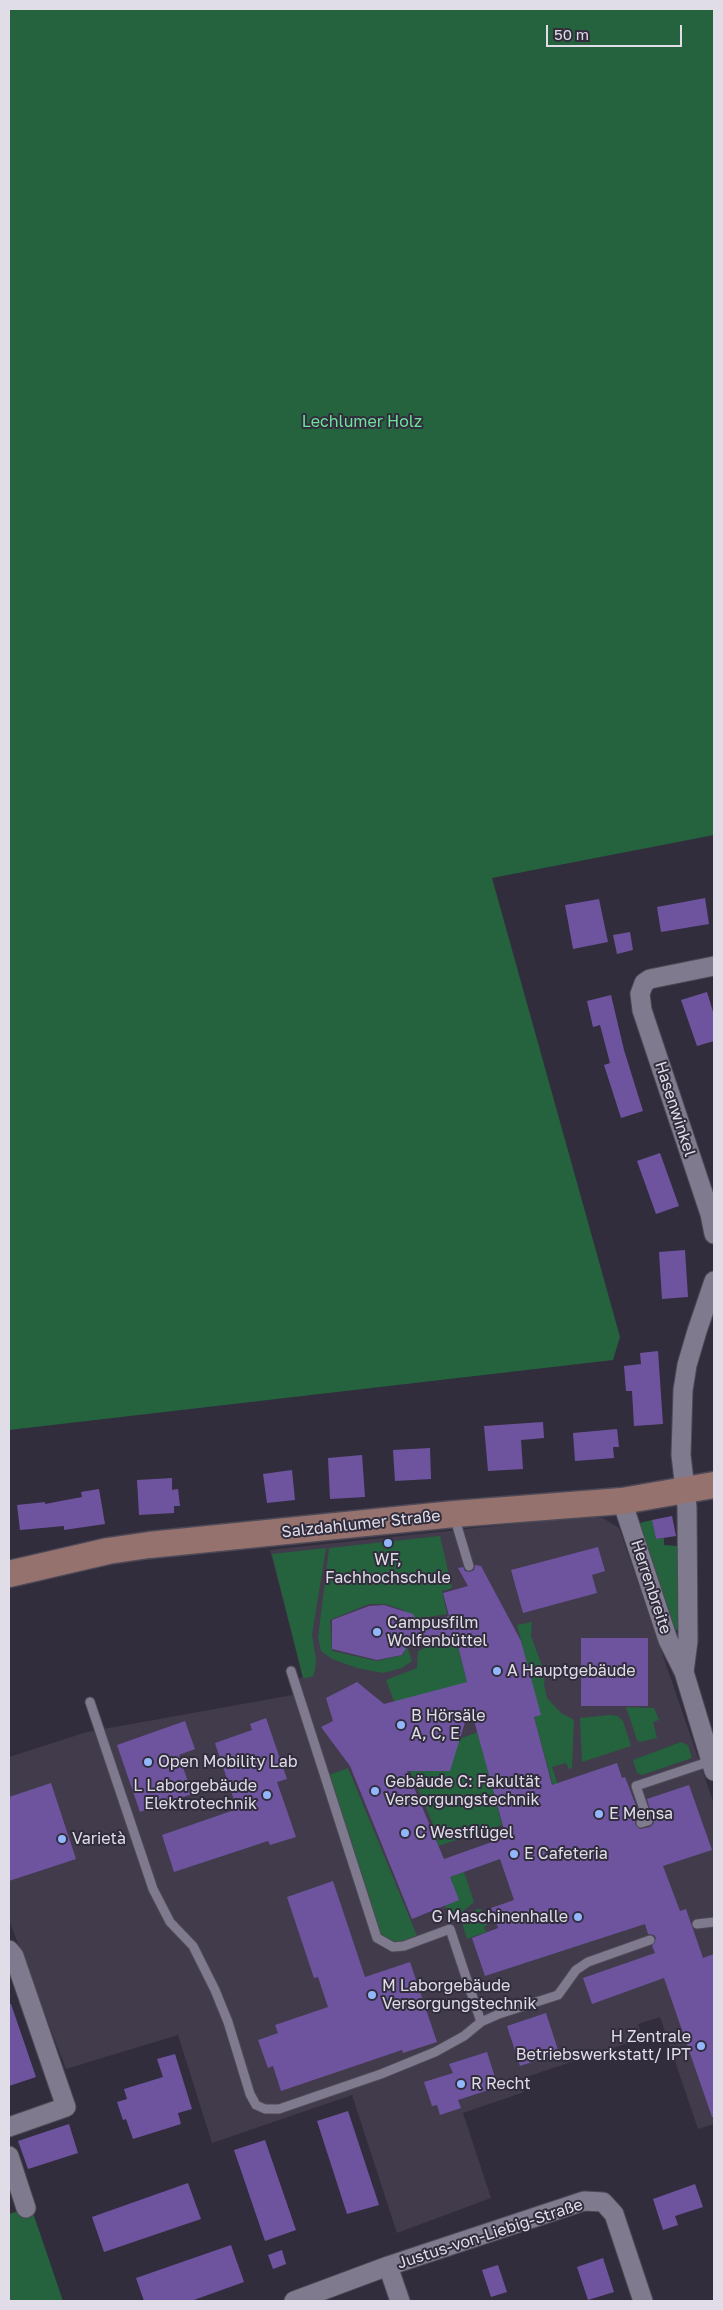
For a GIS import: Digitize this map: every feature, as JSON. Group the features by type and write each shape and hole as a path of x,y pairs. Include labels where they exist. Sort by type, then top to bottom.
{"main road":[{"name":"Salzdahlumer Straße","path":"9,1574 108,1551 149,1545 454,1514 622,1501 714,1485"}],"street":[{"name":"Hasenwinkel","path":"714,966 650,979 644,983 640,994 642,1010 710,1214 714,1234"},
{"path":"685,1491 681,1455 684,1382 696,1331 714,1281"},
{"name":"Herrenbreite","path":"684,1672 688,1641 685,1491"},
{"name":"Herrenbreite","path":"622,1501 668,1640 684,1672 713,1766"},
{"path":"9,1950 14,1956 66,2107 9,2127"},
{"path":"9,2156 26,2208"},
{"name":"Justus-von-Liebig-Straße","path":"294,2301 388,2266 584,2201 603,2202 614,2214 644,2301"},
{"name":"Justus-von-Liebig-Straße","path":"388,2266 400,2301"}],"lane":[{"path":"454,1514 469,1566"},
{"path":"291,1671 377,1938 393,1947 404,1946 449,1926 481,2022"},
{"path":"90,1702 153,1889 170,1922 193,1946 216,1990 250,2094 256,2105 265,2109 279,2109 381,2074 435,2052 464,2036 481,2022 499,2014 558,1995 576,1970 588,1962 650,1940"},
{"path":"642,1823 648,1821 636,1786 713,1766"},
{"path":"697,1924 714,1922"}],"shaded area":[{"path":"588,1516 603,1518 619,1528 714,1804 714,2124 698,2129 660,2017 638,2024 643,2038 520,2079 524,2092 463,2113 491,2198 397,2233 352,2095 212,2143 178,2035 66,2069 9,1920 9,1757 87,1732 298,1694 294,1681 303,1677 270,1550"}],"green space":[{"name":"Lechlumer Holz","path":"9,9 714,9 714,835 492,878 620,1337 613,1360 9,1430"},
{"path":"652,1520 656,1539 664,1538 664,1545 677,1546 678,1549 678,1629 675,1631 672,1631 632,1525"},
{"path":"440,1536 452,1588 442,1591 447,1614 409,1620 404,1610 385,1604 369,1604 330,1620 332,1651 377,1661 403,1655 407,1646 412,1661 402,1668 383,1673 357,1668 332,1659 321,1651 318,1638 329,1548"},
{"path":"326,1548 312,1635 316,1659 315,1670 313,1676 303,1678 272,1554"},
{"path":"532,1622 531,1636 545,1674 544,1684 547,1698 561,1713 574,1720 572,1768 569,1769 566,1763 552,1767 558,1785 553,1786 534,1717 540,1715 517,1625"},
{"path":"455,1636 473,1705 394,1701 386,1680 417,1668 418,1651 425,1648 424,1642 439,1641"},
{"path":"626,1707 654,1708 659,1720 653,1722 657,1738 640,1742 637,1740"},
{"path":"618,1716 623,1721 631,1746 582,1762 580,1718"},
{"path":"478,1732 502,1825 438,1846 436,1831 405,1759"},
{"path":"681,1742 688,1745 692,1758 642,1775 637,1773 633,1760"},
{"path":"348,1768 418,1939 397,1944 378,1933 329,1775"},
{"path":"464,1872 474,1902 459,1915 450,1918 445,1905 450,1877"},
{"path":"477,1909 481,1909 487,1925 484,1927 486,1932 467,1939 462,1923"},
{"path":"31,2207 63,2301 9,2301 9,2214"}],"building":[{"path":"705,898 709,924 661,932 657,907"},
{"path":"599,899 608,942 573,949 565,905"},
{"path":"630,932 633,950 617,954 613,935"},
{"path":"707,992 714,1015 714,1041 697,1046 681,1000"},
{"path":"611,995 624,1050 643,1111 621,1118 604,1065 610,1063 600,1025 593,1027 587,1001"},
{"path":"660,1153 679,1206 656,1214 637,1161"},
{"path":"685,1250 688,1297 662,1299 659,1252"},
{"path":"658,1351 663,1424 634,1426 632,1391 626,1391 624,1366 641,1364 640,1353"},
{"path":"543,1422 544,1438 521,1440 523,1469 488,1471 484,1426"},
{"path":"617,1429 619,1447 613,1447 614,1458 575,1461 573,1433"},
{"path":"430,1448 431,1479 395,1481 393,1450"},
{"path":"362,1455 365,1497 330,1499 328,1458"},
{"path":"292,1470 295,1500 267,1503 263,1474"},
{"path":"172,1478 172,1490 178,1489 180,1506 174,1506 174,1513 139,1515 137,1480"},
{"path":"99,1489 105,1524 64,1530 64,1526 20,1530 17,1505 45,1502 45,1504 82,1497 81,1492"},
{"path":"672,1516 676,1536 656,1539 652,1520"},
{"path":"598,1547 605,1571 592,1575 597,1593 523,1613 511,1570"},
{"path":"475,1565 481,1566 521,1641 541,1715 534,1717 552,1785 617,1763 622,1778 625,1777 640,1817 636,1819 635,1824 640,1829 650,1827 654,1823 647,1799 689,1785 712,1850 663,1866 680,1911 686,1909 703,1958 714,1954 714,2117 712,2117 664,1978 592,2004 583,1978 655,1953 652,1946 656,1938 654,1935 648,1934 645,1924 485,1976 472,1938 498,1928 491,1908 514,1900 500,1859 450,1877 459,1900 412,1919 350,1766 321,1727 333,1721 326,1698 357,1682 384,1704 467,1682 455,1634 439,1641 410,1642 402,1655 377,1660 332,1649 332,1620 369,1606 384,1605 413,1614 417,1621 431,1621 449,1616 443,1593 468,1586 458,1568 463,1567 465,1571 470,1572 474,1570","holes":["470,1706 506,1837 444,1859 407,1771 450,1771"]},
{"path":"581,1638 648,1638 648,1706 581,1706"},
{"name":"L Laborgebäude Elektrotechnik","path":"266,1718 287,1779 277,1782 296,1837 270,1845 268,1841 174,1872 162,1835 237,1809 215,1743 252,1730 250,1724"},
{"name":"Open Mobility Lab","path":"185,1721 195,1749 179,1755 192,1794 140,1812 117,1745"},
{"path":"51,1783 76,1859 9,1881 9,1797"},
{"name":"M Laborgebäude Versorgungstechnik","path":"333,1881 365,1977 410,1962 437,2042 403,2053 402,2050 281,2091 273,2066 268,2068 258,2040 278,2033 275,2025 328,2007 318,1977 314,1978 287,1897"},
{"path":"9,2004 11,2004 36,2077 9,2086"},
{"path":"546,2013 559,2053 520,2066 507,2026"},
{"name":"R Recht","path":"487,2052 498,2087 458,2100 461,2108 440,2115 437,2105 432,2106 424,2082 453,2073 449,2064"},
{"path":"175,2054 192,2109 178,2113 181,2124 133,2139 126,2119 123,2120 117,2102 127,2099 124,2089 163,2077 157,2059"},
{"path":"348,2111 379,2205 347,2214 317,2121"},
{"path":"69,2124 78,2153 28,2169 18,2141"},
{"path":"265,2140 296,2230 265,2241 234,2150"},
{"path":"188,2183 201,2219 104,2252 92,2217"},
{"path":"695,2184 703,2207 675,2216 678,2225 663,2230 653,2199"},
{"path":"231,2245 244,2282 191,2301 144,2301 136,2278"},
{"path":"282,2250 286,2264 273,2269 268,2255"},
{"path":"603,2258 614,2292 588,2300 577,2267"},
{"path":"498,2265 507,2292 491,2297 482,2270"}],"place":[{"name":"WF, Fachhochschule","path":"388,1543"},
{"name":"Campusfilm Wolfenbüttel","path":"377,1632"},
{"name":"A Hauptgebäude","path":"497,1671"},
{"name":"B Hörsäle A, C, E","path":"401,1725"},
{"name":"Open Mobility Lab","path":"148,1762"},
{"name":"Gebäude C: Fakultät Versorgungstechnik","path":"375,1791"},
{"name":"L Laborgebäude Elektrotechnik","path":"267,1795"},
{"name":"E Mensa","path":"599,1814"},
{"name":"C Westflügel","path":"405,1833"},
{"name":"Varietà","path":"62,1839"},
{"name":"E Cafeteria","path":"514,1854"},
{"name":"G Maschinenhalle","path":"578,1917"},
{"name":"M Laborgebäude Versorgungstechnik","path":"372,1995"},
{"name":"H Zentrale Betriebswerkstatt/ IPT","path":"701,2046"},
{"name":"R Recht","path":"461,2084"}]}
